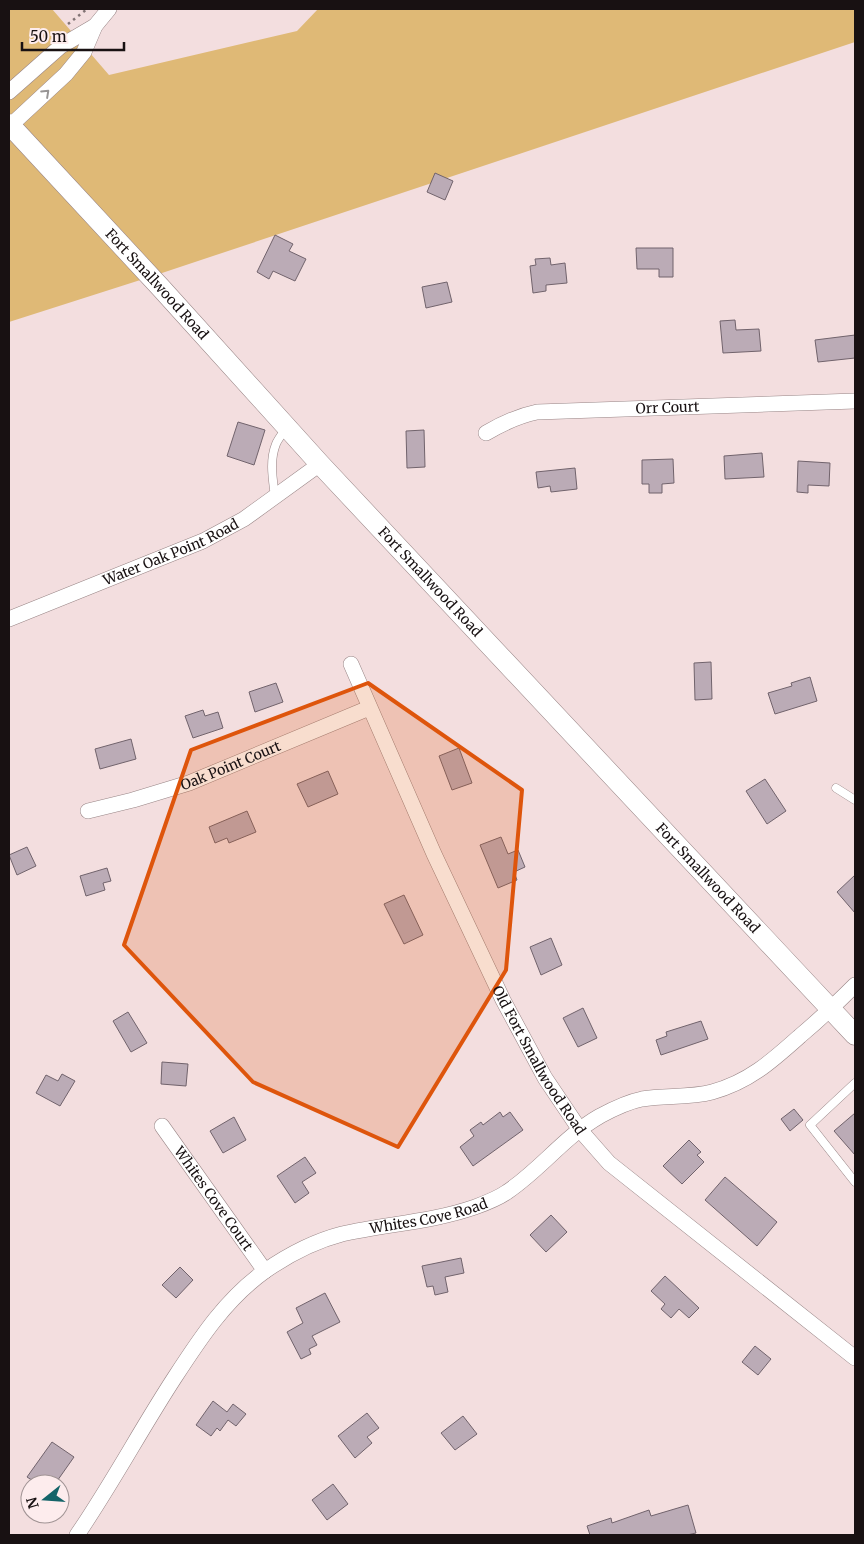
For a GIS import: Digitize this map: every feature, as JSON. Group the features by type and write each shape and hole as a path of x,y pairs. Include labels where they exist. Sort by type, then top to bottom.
{"main road":[{"name":"Fort Smallwood Road","path":"9,125 161,288 320,464 855,1035"}],"street":[{"path":"9,125 66,74 84,52 95,26 109,9"},
{"path":"9,92 61,46 95,26"},
{"name":"Orr Court","path":"486,434 503,423 537,412 855,401"},
{"name":"Water Oak Point Road","path":"9,619 203,541 244,519 320,464"},
{"name":"Old Fort Smallwood Road","path":"351,664 442,871 503,1000 545,1078 580,1130 609,1163 855,1358"},
{"name":"Oak Point Court","path":"88,811 189,783 370,708"},
{"name":"Whites Cove Road","path":"77,1535 209,1326 225,1305 265,1271 297,1252 318,1242 340,1235 453,1214 491,1201 506,1193 580,1130 597,1118 628,1103 643,1099 710,1093 742,1081 774,1060 855,985"},
{"name":"Whites Cove Court","path":"162,1126 265,1271"}],"lane":[{"path":"276,497 272,473 273,458 276,445 287,427"},
{"path":"836,788 855,800"},
{"path":"855,1083 810,1125 855,1182"}],"highlighted area":[{"path":"368,683 522,790 506,970 398,1147 253,1082 124,945 191,750"}],"shaded area":[{"path":"9,9 52,9 109,75 297,31 318,9 855,9 855,42 156,275 9,322"}],"building":[{"path":"435,173 453,181 445,200 427,192"},
{"path":"275,235 293,244 289,251 306,259 295,281 273,271 269,279 257,272"},
{"path":"636,248 673,248 673,277 659,277 659,269 637,269"},
{"path":"550,258 551,265 565,263 567,283 546,285 546,291 533,293 530,266 536,265 535,259"},
{"path":"447,282 452,302 426,308 422,287"},
{"path":"735,320 736,330 759,329 761,351 723,353 720,321"},
{"path":"855,335 855,358 818,362 815,340"},
{"path":"238,422 265,430 254,465 227,456"},
{"path":"424,430 425,467 407,468 406,431"},
{"path":"762,453 764,477 725,479 724,456"},
{"path":"673,459 674,483 662,484 662,493 649,493 649,484 642,484 642,460"},
{"path":"798,461 830,463 829,486 808,485 808,493 797,492"},
{"path":"575,468 577,489 551,492 550,486 538,488 536,472"},
{"path":"711,662 712,699 695,700 694,663"},
{"path":"810,677 817,701 775,714 768,693 792,686 791,683"},
{"path":"276,683 283,702 255,712 249,692"},
{"path":"203,710 205,716 218,712 223,728 193,738 185,716"},
{"path":"131,739 136,759 100,769 95,749"},
{"path":"459,748 472,783 452,790 439,756"},
{"path":"328,771 338,794 308,807 297,784"},
{"path":"765,779 786,811 767,824 746,791"},
{"path":"247,811 256,832 229,843 227,838 215,843 209,827"},
{"path":"501,837 508,854 518,850 525,867 514,872 517,880 498,888 480,845"},
{"path":"27,847 36,866 17,875 9,855"},
{"path":"107,868 111,881 103,883 105,890 86,896 80,876"},
{"path":"855,875 855,913 837,892"},
{"path":"404,895 423,935 404,944 384,904"},
{"path":"551,938 562,965 541,975 530,947"},
{"path":"583,1008 597,1038 578,1047 563,1018"},
{"path":"128,1012 147,1043 131,1052 113,1021"},
{"path":"701,1021 708,1039 661,1055 656,1040 667,1036 666,1032"},
{"path":"162,1062 188,1064 186,1086 161,1084"},
{"path":"62,1074 75,1081 60,1106 36,1093 46,1075 58,1081"},
{"path":"794,1109 803,1120 790,1131 781,1119"},
{"path":"500,1112 503,1117 510,1112 523,1130 473,1166 460,1147 474,1136 470,1130 481,1122 483,1125"},
{"path":"855,1113 855,1155 834,1131"},
{"path":"234,1117 246,1140 223,1153 210,1131"},
{"path":"689,1140 701,1152 697,1155 704,1162 682,1184 663,1166"},
{"path":"305,1157 316,1173 302,1182 309,1193 295,1203 277,1176"},
{"path":"725,1177 777,1222 757,1246 705,1200"},
{"path":"551,1215 567,1232 546,1252 530,1235"},
{"path":"461,1258 464,1273 445,1277 448,1292 435,1295 433,1286 427,1287 422,1266"},
{"path":"180,1267 193,1280 176,1298 162,1285"},
{"path":"665,1276 699,1308 689,1318 679,1309 671,1318 661,1309 665,1304 651,1291"},
{"path":"325,1293 340,1322 312,1336 317,1345 309,1349 311,1354 301,1359 287,1332 303,1323 296,1308"},
{"path":"755,1346 771,1359 758,1375 742,1362"},
{"path":"213,1401 227,1412 233,1404 246,1414 236,1426 228,1420 220,1431 217,1428 211,1436 196,1425"},
{"path":"367,1413 379,1428 367,1437 372,1443 355,1458 338,1436"},
{"path":"463,1416 477,1434 455,1450 441,1433"},
{"path":"52,1442 74,1457 62,1474 29,1474"},
{"path":"333,1484 348,1504 327,1520 312,1500"},
{"path":"688,1505 696,1533 687,1535 590,1535 587,1526 611,1518 612,1523 649,1510 651,1516"}]}
